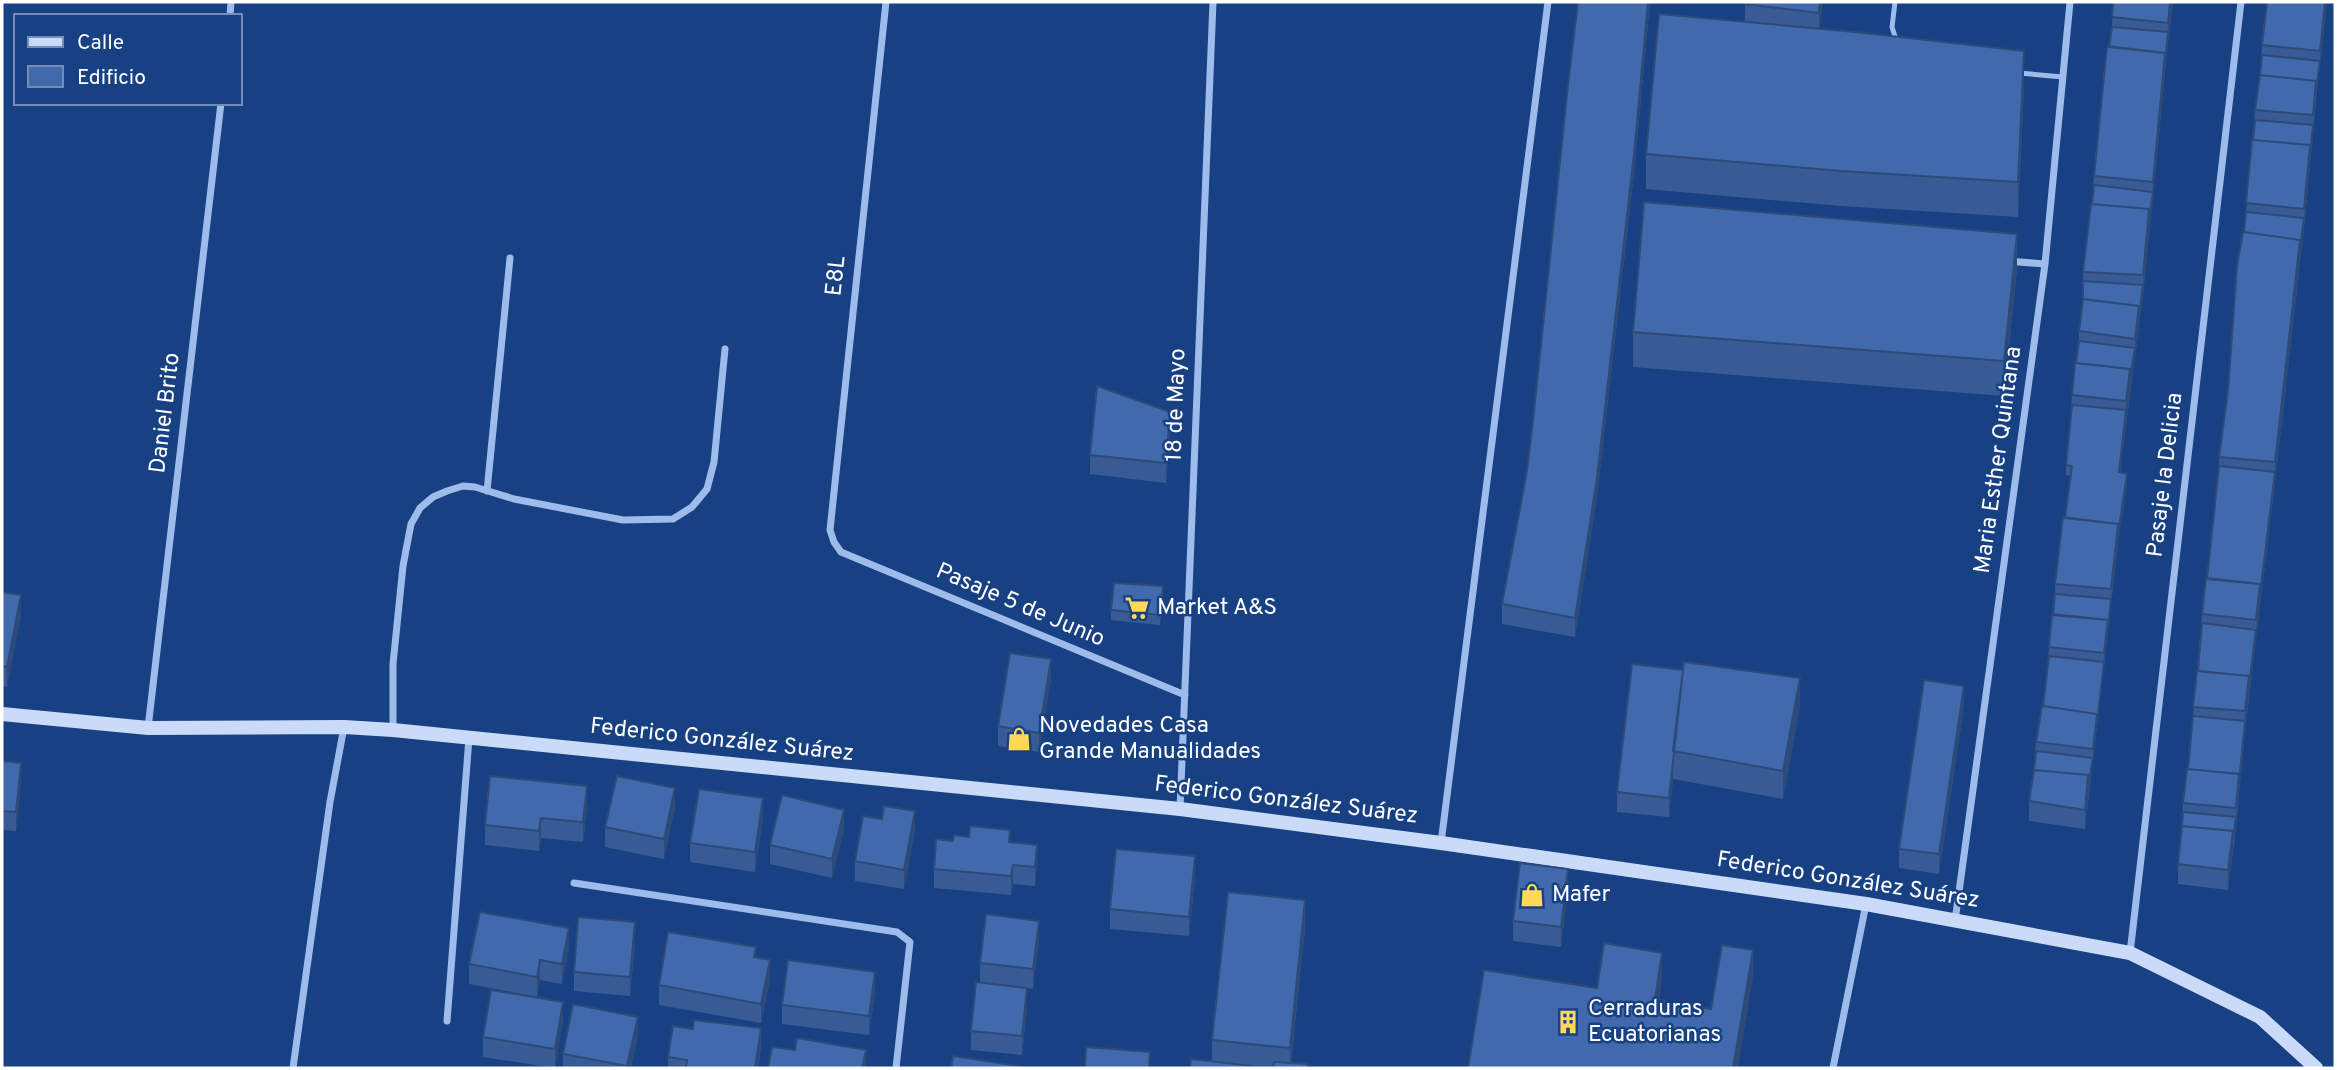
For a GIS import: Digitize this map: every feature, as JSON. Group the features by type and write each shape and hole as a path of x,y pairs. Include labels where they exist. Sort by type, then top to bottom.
{"street":[{"name":"E8L","path":"841,552 830,530 886,2"},
{"name":"18 de Mayo","path":"1180,809 1213,2"},
{"path":"1441,843 1548,2"},
{"name":"Maria Esther Quintana","path":"1955,921 2045,264 2070,2"},
{"name":"Pasaje la Delicia","path":"2130,953 2241,2"},
{"name":"Daniel Brito","path":"148,728 221,105"},
{"path":"487,491 510,258"},
{"path":"2004,260 2045,264"},
{"path":"393,730 393,664 403,566 411,524 420,508 433,497 463,486 547,506 624,520 673,519 692,507 707,489 714,462 725,349"},
{"name":"Pasaje 5 de Junio","path":"841,552 1185,695"},
{"name":"Federico González Suárez","path":"2,715 148,728 344,727 393,730 1180,809 1441,843 1866,904 2130,953 2260,1017 2316,1068"},
{"path":"293,1068 330,802 344,727"},
{"path":"447,1021 469,738"},
{"path":"574,883 897,932 910,942 896,1068"},
{"path":"1833,1068 1866,904"}],"lane":[{"path":"1895,2 1892,27 1898,47"},
{"path":"2008,72 2063,77"}],"building":[{"path":"1578,2 1648,2 1634,154 1597,478 1575,618 1502,604 1527,471"},
{"path":"1745,2 1820,2 1819,13"},
{"path":"2113,2 2170,2 2168,23 2112,17"},
{"path":"2267,2 2325,2 2320,51 2262,45"},
{"path":"1659,14 2024,51 2018,182 1841,171 1646,154"},
{"path":"2112,27 2168,32 2165,62 2165,53 2109,47"},
{"path":"2107,46 2165,53 2153,182 2094,176"},
{"path":"2262,55 2320,61 2316,90 2316,81 2260,75"},
{"path":"2260,75 2316,81 2313,115 2255,110"},
{"path":"2255,120 2313,125 2310,155 2310,145 2253,140"},
{"path":"2252,140 2310,145 2304,209 2246,203"},
{"path":"2094,185 2153,192 2149,219 2149,209 2092,204"},
{"path":"1644,202 2017,234 2004,361 1633,332"},
{"path":"2091,204 2149,209 2143,275 2083,272"},
{"path":"2246,212 2304,218 2300,249 2300,240 2244,232"},
{"path":"2243,232 2300,240 2275,462 2219,457 2228,391 2237,266"},
{"path":"2083,281 2143,285 2139,315 2139,306 2083,299"},
{"path":"2083,299 2139,306 2135,339 2079,331"},
{"path":"2079,341 2135,348 2130,378 2130,369 2076,363"},
{"path":"2075,363 2130,369 2126,401 2072,395"},
{"path":"1097,386 1170,412 1166,463 1090,455"},
{"path":"2072,405 2126,410 2119,472 2127,474 2118,534 2118,524 2065,518 2072,466 2066,465"},
{"path":"2219,466 2275,472 2260,594 2260,584 2207,579"},
{"path":"2063,517 2118,524 2111,589 2055,584"},
{"path":"2206,578 2260,584 2256,620 2202,614"},
{"name":"Market A&S","path":"1114,583 1163,586 1160,615 1111,610"},
{"path":"2,592 21,595 7,667 2,666"},
{"path":"2055,594 2111,599 2108,630 2108,620 2053,615"},
{"path":"2052,614 2108,620 2104,653 2049,647"},
{"path":"2202,623 2256,630 2249,685 2249,676 2198,671"},
{"path":"1010,653 1051,659 1039,733 998,726"},
{"path":"2049,656 2104,662 2097,723 2097,714 2043,706"},
{"path":"1684,662 1800,678 1783,771 1673,751"},
{"path":"1632,664 1683,670 1669,798 1617,792"},
{"path":"2197,671 2249,676 2245,711 2193,707"},
{"path":"1924,680 1964,686 1939,854 1899,849"},
{"path":"2042,706 2097,714 2093,749 2036,742"},
{"path":"2193,716 2245,721 2239,783 2239,774 2188,769"},
{"path":"2036,751 2093,758 2088,785 2088,775 2034,770"},
{"path":"2,761 21,763 16,812 2,811"},
{"path":"2187,769 2239,774 2236,808 2183,803"},
{"path":"2034,770 2088,775 2085,810 2029,801"},
{"path":"490,776 587,786 583,822 541,818 539,831 485,825"},
{"path":"617,776 675,788 664,839 605,827"},
{"path":"699,789 763,798 755,852 690,843"},
{"path":"782,795 844,810 832,859 770,845"},
{"path":"884,806 915,811 904,870 855,861 863,816 882,819"},
{"path":"2183,812 2236,817 2233,840 2233,831 2182,826"},
{"path":"970,826 1010,830 1009,842 1037,845 1035,867 1013,865 1011,876 934,869 936,839 953,841 954,835 969,837"},
{"path":"2182,826 2233,831 2228,870 2178,864"},
{"path":"1116,849 1195,856 1189,917 1110,909"},
{"path":"1520,863 1568,869 1561,927 1513,921"},
{"path":"1228,892 1305,900 1290,1048 1212,1040"},
{"path":"480,912 569,928 562,964 540,960 537,977 469,964"},
{"path":"986,914 1039,921 1033,969 980,963"},
{"path":"578,917 635,922 630,977 574,972"},
{"path":"668,932 756,947 754,957 770,960 761,1004 659,985"},
{"name":"Cerraduras Ecuatorianas","path":"1604,943 1662,953 1655,999 1711,1009 1722,945 1753,950 1733,1068 1468,1068 1484,970 1597,988"},
{"path":"788,960 875,972 869,1016 782,1005"},
{"path":"976,982 1027,988 1022,1036 971,1031"},
{"path":"491,990 563,1002 555,1049 483,1037"},
{"path":"573,1004 638,1017 627,1066 563,1054"},
{"path":"694,1020 761,1028 755,1068 686,1068 687,1060 668,1057 673,1026 693,1029"},
{"path":"797,1038 866,1050 862,1068 768,1068 772,1047 795,1050"},
{"path":"1086,1047 1150,1052 1149,1068 1085,1068"},
{"path":"953,1056 1024,1067 1024,1068 951,1068"},
{"path":"1191,1059 1252,1066 1190,1068"},
{"path":"1274,1062 1308,1064 1307,1068 1273,1068"}],"place":[{"name":"Market A&S","path":"1137,608"},
{"name":"Novedades Casa Grande Manualidades","path":"1019,739"},
{"name":"Mafer","path":"1532,895"},
{"name":"Cerraduras Ecuatorianas","path":"1568,1022"}]}
